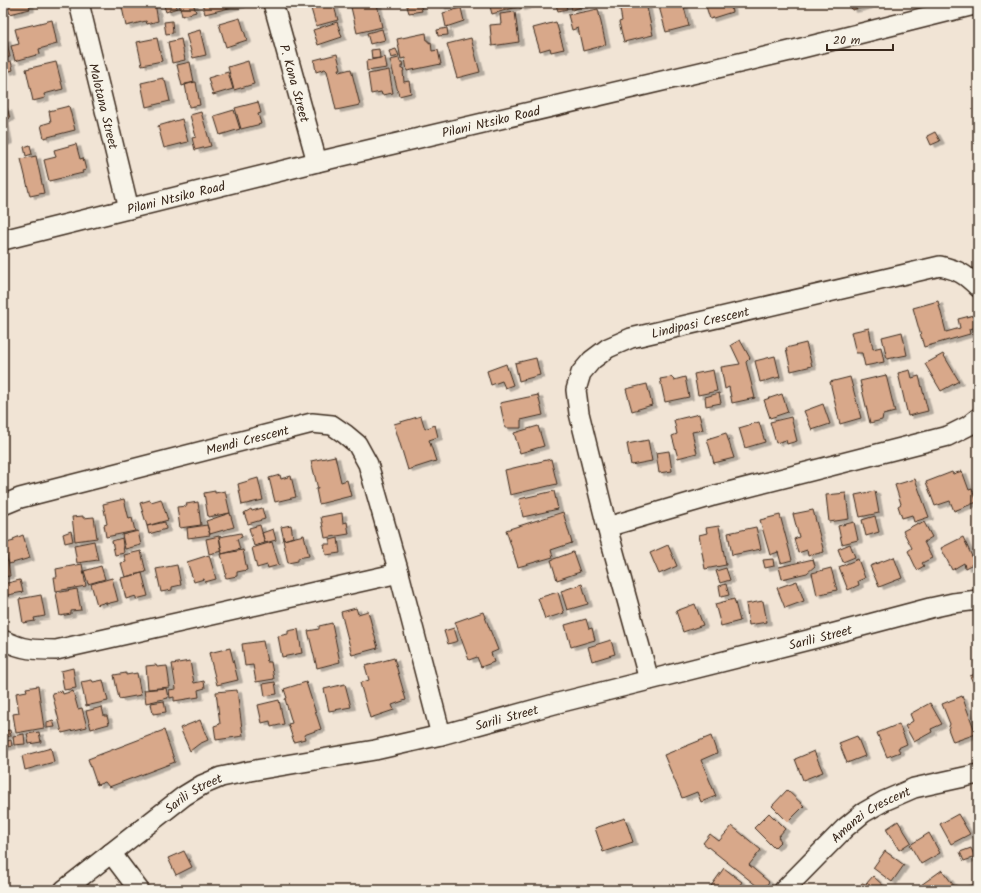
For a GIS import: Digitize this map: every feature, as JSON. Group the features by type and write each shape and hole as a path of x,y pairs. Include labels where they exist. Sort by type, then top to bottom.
{"street":[{"name":"Malotana Street","path":"79,3 129,209"},
{"name":"P. Kona Street","path":"273,3 317,162"},
{"name":"Pilani Ntsiko Road","path":"3,240 317,162 783,53 978,4"},
{"name":"Lindipasi Crescent","path":"649,680 607,527 579,413 576,390 581,373 592,360 608,348 631,338 940,266 954,269 965,275 978,287"},
{"path":"607,527 713,496 948,436 968,426 978,418"},
{"name":"Mendi Crescent","path":"3,505 20,498 312,423 332,425 357,444 368,464 399,573 441,735"},
{"path":"3,640 14,646 29,650 56,650 399,573"},
{"name":"Sarili Street","path":"64,890 184,796 202,785 221,778 250,771 375,750 441,735 558,703 930,608 978,600"},
{"name":"Amanzi Crescent","path":"784,890 845,828 863,813 884,801 914,788 978,774"},
{"path":"111,853 139,890"}],"building":[{"path":"6,3 29,3 30,9 10,14"},
{"path":"121,3 155,3 158,21 147,24 146,21 126,26"},
{"path":"163,3 176,3 177,8 166,12"},
{"path":"179,3 193,3 196,12 182,16"},
{"path":"202,3 241,3 241,5 205,14"},
{"path":"317,3 333,3 338,20 316,26 310,5"},
{"path":"350,3 382,3 377,4 382,27 357,33"},
{"path":"406,3 420,3 422,11 409,13"},
{"path":"440,3 465,3 441,7"},
{"path":"489,3 516,3 517,7 492,14"},
{"path":"518,3 535,3 520,8"},
{"path":"565,3 567,9 558,11 556,5"},
{"path":"570,3 583,3 584,6 572,10"},
{"path":"619,3 646,3 653,35 624,42 619,22 622,21"},
{"path":"658,3 683,3 689,26 666,32"},
{"path":"705,3 730,3 732,12 710,19"},
{"path":"850,3 867,3 868,6 852,10"},
{"path":"461,8 464,21 446,27 443,13"},
{"path":"598,9 606,45 583,51 578,28 572,30 568,15"},
{"path":"515,12 519,42 492,46 490,25 501,24 500,14"},
{"path":"240,18 247,40 226,47 219,24"},
{"path":"52,20 57,44 39,49 40,54 15,61 11,46 19,44 15,29"},
{"path":"172,21 173,33 166,34 164,22"},
{"path":"337,22 342,37 318,45 313,30"},
{"path":"556,22 564,49 551,52 550,48 540,51 533,28"},
{"path":"447,28 448,35 438,36 437,30"},
{"path":"382,29 385,40 370,44 367,33"},
{"path":"200,30 206,55 193,58 186,34"},
{"path":"426,33 427,41 429,41 429,43 431,42 432,51 438,50 441,64 407,71 405,58 401,59 397,39"},
{"path":"6,38 10,57 3,58 3,39"},
{"path":"157,38 162,61 142,65 137,42"},
{"path":"471,38 480,72 457,78 447,44"},
{"path":"181,39 185,60 172,63 168,42"},
{"path":"379,49 380,58 372,59 371,50"},
{"path":"396,49 399,56 391,58 389,51"},
{"path":"337,54 341,69 338,69 339,72 351,69 360,105 336,110 327,71 325,69 316,72 314,60"},
{"path":"385,57 387,68 367,71 366,61"},
{"path":"399,58 403,66 401,66 401,69 403,68 404,71 404,82 409,81 411,93 399,96 390,60"},
{"path":"11,61 13,70 7,72 5,62"},
{"path":"248,61 254,84 234,90 228,67"},
{"path":"56,62 63,89 44,94 45,98 33,101 26,69"},
{"path":"190,62 194,82 182,86 177,65"},
{"path":"389,70 393,93 382,95 381,92 371,94 368,74"},
{"path":"228,72 233,89 213,95 208,78"},
{"path":"163,78 163,80 165,80 170,101 146,107 141,83"},
{"path":"196,82 200,105 189,107 185,84"},
{"path":"258,102 261,113 258,114 261,124 241,129 235,108"},
{"path":"69,106 75,130 44,138 41,125 51,122 49,111"},
{"path":"7,108 10,118 4,120 8,141 3,143 3,109"},
{"path":"234,110 240,129 220,135 214,116"},
{"path":"201,112 211,146 195,150 192,138 196,137 190,115"},
{"path":"182,119 188,142 164,148 158,126"},
{"path":"935,132 940,141 931,145 927,136"},
{"path":"76,144 80,159 83,158 86,170 82,171 83,173 49,181 44,160 56,157 54,150"},
{"path":"30,145 32,154 26,156 24,147"},
{"path":"36,156 44,193 30,196 21,159"},
{"path":"938,301 946,332 960,328 958,319 974,315 978,327 969,329 970,334 924,347 913,308"},
{"path":"869,328 873,349 881,347 884,362 865,366 862,353 856,353 851,332"},
{"path":"902,332 907,355 887,359 882,337"},
{"path":"740,340 750,358 746,362 755,398 732,403 729,387 725,389 721,367 740,364 731,345"},
{"path":"806,343 812,366 791,371 786,348"},
{"path":"943,354 959,381 941,391 925,364"},
{"path":"775,356 780,377 760,382 755,361"},
{"path":"536,358 540,375 519,381 515,363"},
{"path":"506,364 513,385 505,388 502,381 491,385 487,371"},
{"path":"713,370 717,391 698,395 694,374"},
{"path":"910,370 912,378 919,376 928,411 908,416 898,373"},
{"path":"886,375 895,412 883,415 882,420 870,423 860,381"},
{"path":"671,377 674,380 685,377 689,397 665,402 660,379"},
{"path":"850,377 861,418 840,424 830,382"},
{"path":"647,384 652,405 632,411 626,389"},
{"path":"719,393 721,403 706,406 705,397"},
{"path":"782,394 788,412 770,418 764,400"},
{"path":"538,395 543,415 521,420 521,428 505,428 500,403"},
{"path":"823,404 830,424 812,430 804,411"},
{"path":"699,414 703,430 692,432 697,453 678,458 672,436 677,434 674,420"},
{"path":"421,416 425,429 435,425 438,437 429,440 436,461 408,470 394,424"},
{"path":"791,417 797,441 787,444 786,440 776,443 770,422"},
{"path":"759,422 765,442 745,448 739,428"},
{"path":"538,426 544,446 520,453 514,433"},
{"path":"726,433 734,458 714,463 707,439"},
{"path":"648,440 652,461 631,465 627,444"},
{"path":"669,451 672,471 659,473 656,453"},
{"path":"335,456 341,482 347,480 351,496 319,504 316,489 318,489 311,461"},
{"path":"551,459 557,484 510,495 505,470"},
{"path":"962,471 969,490 972,489 977,502 954,511 950,501 935,506 926,482 952,472 953,474"},
{"path":"280,475 281,479 291,476 296,497 275,502 269,478"},
{"path":"258,478 263,500 242,505 238,484"},
{"path":"915,479 929,517 914,522 912,515 902,518 898,506 901,504 895,485"},
{"path":"215,491 215,493 225,491 230,513 208,517 204,493"},
{"path":"554,491 558,509 523,517 519,499"},
{"path":"875,491 879,513 860,517 855,495"},
{"path":"846,493 849,519 829,522 826,495"},
{"path":"124,499 129,519 132,518 135,531 106,537 104,525 107,524 103,504"},
{"path":"161,499 168,520 147,526 140,503"},
{"path":"198,502 201,525 180,528 177,507 187,506 186,504"},
{"path":"262,508 265,519 248,524 244,513 251,509 252,511"},
{"path":"813,510 824,552 808,556 807,550 798,553 794,539 799,537 793,514"},
{"path":"563,512 572,543 551,550 553,557 518,567 506,530"},
{"path":"230,513 234,527 210,534 206,521"},
{"path":"342,513 343,523 347,522 349,534 325,538 321,517"},
{"path":"780,515 792,560 781,563 778,552 770,555 760,520"},
{"path":"83,516 83,518 94,517 97,538 75,541 72,517"},
{"path":"875,516 879,532 866,536 862,520"},
{"path":"165,522 166,529 149,534 147,526"},
{"path":"854,522 858,540 842,544 838,526"},
{"path":"924,522 932,537 924,542 932,558 922,563 924,566 917,570 908,551 912,548 903,531 918,523 919,525"},
{"path":"207,525 210,535 188,538 187,528"},
{"path":"260,525 265,543 254,546 249,528"},
{"path":"291,525 293,537 284,540 281,527"},
{"path":"719,526 726,565 705,569 699,535 707,533 706,528"},
{"path":"756,527 761,549 732,555 728,533"},
{"path":"273,529 276,540 265,543 262,533"},
{"path":"71,531 73,541 65,543 63,534"},
{"path":"138,531 141,545 125,549 122,535"},
{"path":"241,533 242,537 237,539 240,549 222,554 219,537"},
{"path":"23,535 30,558 9,564 3,544 14,541 13,539"},
{"path":"304,535 309,556 298,558 298,561 288,563 283,540"},
{"path":"219,536 222,551 209,554 206,539"},
{"path":"963,537 975,563 965,568 964,563 952,570 941,548"},
{"path":"122,538 124,553 115,555 112,541"},
{"path":"338,538 340,553 326,555 324,544 330,544 330,540"},
{"path":"94,541 98,560 77,563 74,545"},
{"path":"272,542 279,565 268,568 267,565 257,568 252,548"},
{"path":"850,544 855,557 843,562 838,549"},
{"path":"668,545 677,566 659,574 650,553"},
{"path":"243,550 247,570 237,572 237,576 225,577 226,574 221,554"},
{"path":"141,551 146,572 125,577 121,563 126,562 124,555"},
{"path":"573,552 580,572 557,580 551,560"},
{"path":"209,555 216,579 205,582 204,579 194,582 187,562"},
{"path":"3,557 4,561 8,561 10,576 3,577"},
{"path":"894,557 902,578 879,587 870,566"},
{"path":"773,559 774,566 765,568 763,560"},
{"path":"813,559 815,566 807,573 782,579 779,567"},
{"path":"858,559 865,578 858,581 859,585 848,590 839,567"},
{"path":"82,564 86,586 56,591 54,577 57,577 56,569"},
{"path":"177,565 181,585 172,587 172,590 161,592 156,569"},
{"path":"101,566 105,579 88,584 84,571"},
{"path":"726,568 730,580 720,583 716,571"},
{"path":"831,568 837,590 817,595 812,573"},
{"path":"142,573 148,596 136,599 136,596 126,599 121,578"},
{"path":"112,578 118,601 106,604 106,602 97,605 91,584"},
{"path":"20,580 23,592 3,596 3,584"},
{"path":"797,581 804,601 785,608 777,588"},
{"path":"582,584 588,604 567,610 561,591"},
{"path":"726,584 729,595 721,597 719,586"},
{"path":"77,589 81,610 71,611 71,614 60,616 56,593"},
{"path":"558,592 564,613 545,619 538,598"},
{"path":"41,595 45,616 34,618 35,621 23,623 19,599"},
{"path":"734,599 740,621 721,626 715,604"},
{"path":"763,601 767,622 749,625 746,604"},
{"path":"695,604 703,625 683,632 676,611"},
{"path":"356,608 358,614 368,611 378,648 352,655 341,612"},
{"path":"483,612 498,650 491,653 494,662 481,667 477,657 469,660 455,622"},
{"path":"586,619 589,629 592,628 595,640 571,647 565,625"},
{"path":"332,623 340,662 317,668 308,631 319,629 319,626"},
{"path":"454,628 458,641 448,644 444,631"},
{"path":"298,629 302,653 282,657 278,636 288,634 288,631"},
{"path":"611,640 615,654 592,661 588,647"},
{"path":"263,641 267,662 271,662 274,679 256,682 253,665 245,666 242,644"},
{"path":"230,648 238,680 217,685 209,653"},
{"path":"394,658 406,700 392,705 394,710 370,718 360,683 369,680 365,666"},
{"path":"190,661 194,683 204,681 205,688 198,690 199,697 174,701 174,697 170,698 169,690 176,689 172,664"},
{"path":"156,665 157,667 167,666 170,687 148,689 146,666"},
{"path":"73,668 76,688 64,690 61,671"},
{"path":"126,673 126,675 137,673 141,695 119,699 114,675"},
{"path":"978,673 978,686 975,687 970,676"},
{"path":"92,680 93,682 103,680 108,701 86,706 81,682"},
{"path":"275,682 277,694 265,696 263,684"},
{"path":"306,682 321,729 304,735 305,739 294,742 288,724 292,723 285,699 287,698 284,689"},
{"path":"345,684 351,707 329,711 324,689"},
{"path":"38,686 44,728 16,733 13,714 19,713 16,693 27,691 26,688"},
{"path":"166,688 168,698 146,703 144,690"},
{"path":"237,690 243,736 216,740 214,726 220,724 216,692"},
{"path":"62,691 63,694 73,691 78,709 82,708 87,727 62,733 52,693"},
{"path":"962,696 976,734 953,742 948,729 950,724 942,704"},
{"path":"279,700 284,724 271,727 270,721 262,723 258,705"},
{"path":"164,701 166,712 153,714 151,703"},
{"path":"930,703 942,724 931,729 932,732 914,742 905,726 913,721 910,714"},
{"path":"102,707 104,716 107,716 109,724 91,729 86,711"},
{"path":"53,720 55,727 47,728 47,722"},
{"path":"200,720 208,740 199,744 190,751 180,728"},
{"path":"899,724 907,744 898,748 900,752 887,757 877,733"},
{"path":"10,730 11,736 4,737 3,731"},
{"path":"164,730 175,762 109,787 105,782 97,785 88,759"},
{"path":"39,732 41,742 29,744 27,734"},
{"path":"24,734 25,744 14,745 13,736"},
{"path":"711,736 717,753 701,760 716,796 701,802 697,792 682,798 664,755"},
{"path":"857,736 865,756 847,763 839,743"},
{"path":"11,740 12,746 4,748 3,742"},
{"path":"51,748 54,762 25,770 22,756"},
{"path":"814,751 823,772 803,780 795,759"},
{"path":"787,790 804,806 788,822 772,806"},
{"path":"769,813 785,829 778,837 781,841 774,848 754,828"},
{"path":"958,814 970,834 951,844 940,824"},
{"path":"625,818 633,842 603,852 595,828"},
{"path":"898,821 911,842 899,850 886,829"},
{"path":"732,826 761,850 749,865 769,882 762,890 703,843 710,834 719,841"},
{"path":"929,833 940,853 921,864 910,845"},
{"path":"971,848 975,857 964,861 960,852"},
{"path":"184,851 192,867 176,875 168,858"},
{"path":"885,851 904,865 892,882 873,868"},
{"path":"724,868 742,882 736,890 716,890 711,886"},
{"path":"942,870 957,890 914,890"},
{"path":"873,876 888,890 857,890 862,883 866,884"},
{"path":"978,884 978,890 965,890 964,887"}]}
